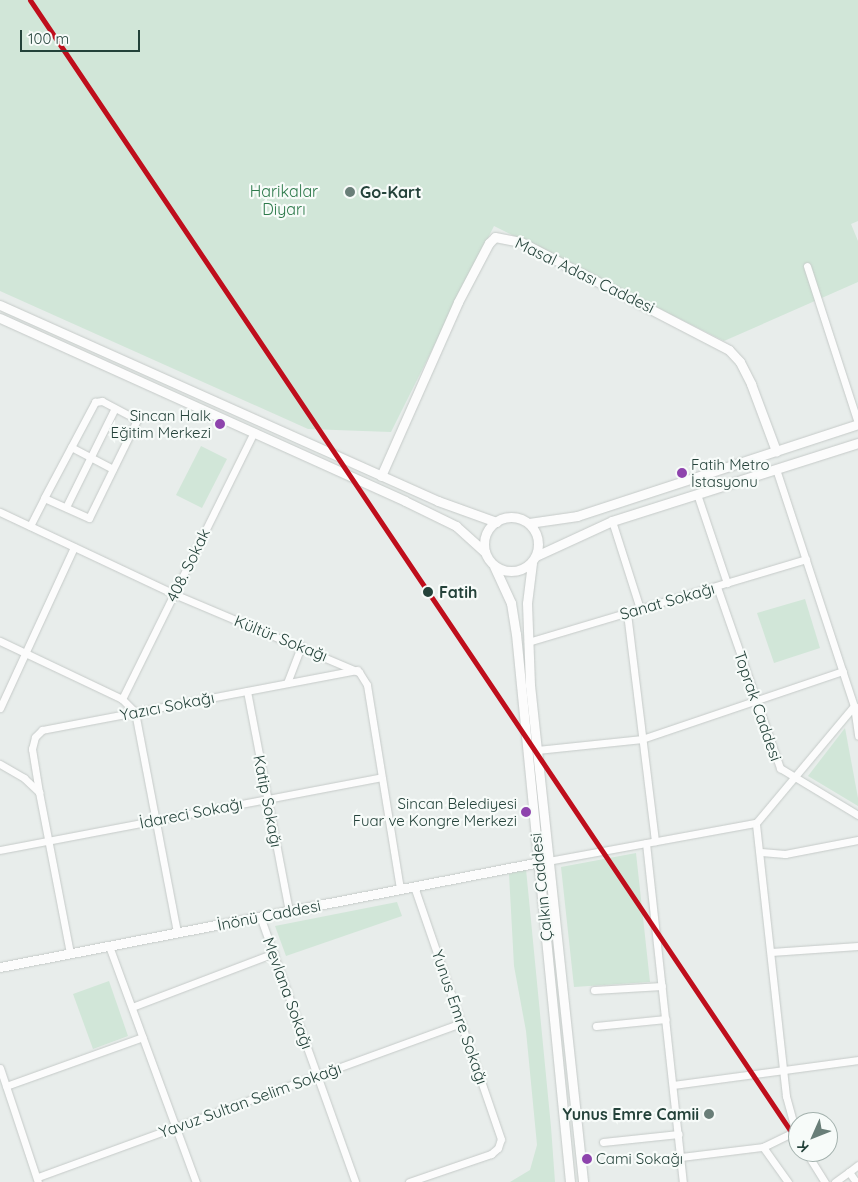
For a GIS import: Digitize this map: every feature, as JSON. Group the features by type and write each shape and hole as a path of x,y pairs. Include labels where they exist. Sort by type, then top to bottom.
{"main road":[{"name":"Masal Adası Caddesi","path":"381,476 458,302 488,242 495,236 520,242 729,350 740,362 751,384 776,451"},
{"path":"0,305 381,476 496,522"},
{"path":"0,318 254,432 456,526 485,552 494,566 510,572 612,521 858,443"},
{"path":"485,552 485,535 496,522 512,517 529,524 577,516 858,424"},
{"path":"529,524 538,539 534,560"},
{"name":"Çalkın Caddesi","path":"534,560 528,642 570,1182"},
{"name":"Çalkın Caddesi","path":"494,566 511,603 516,634 583,1182"},
{"name":"İnönü Caddesi","path":"0,967 544,862"}],"street":[{"path":"807,266 858,424"},
{"path":"30,526 44,498 95,402 102,401 137,420 89,518 44,498"},
{"path":"66,508 115,408"},
{"name":"408. Sokak","path":"122,698 254,432"},
{"path":"71,447 113,470"},
{"path":"776,469 843,671 857,707 858,736"},
{"path":"697,494 727,583"},
{"name":"Kültür Sokağı","path":"0,512 174,594 357,670"},
{"path":"612,521 640,609"},
{"path":"0,708 74,547"},
{"name":"Sanat Sokağı","path":"528,642 806,559"},
{"name":"Toprak Caddesi","path":"717,586 776,761 794,778 858,815"},
{"path":"627,613 655,841"},
{"path":"0,641 122,698 135,712 177,933"},
{"path":"287,683 301,646"},
{"path":"357,670 367,685 400,889"},
{"name":"Yazıcı Sokağı","path":"39,792 32,749 40,731 357,670"},
{"path":"537,750 642,740 843,671"},
{"name":"Katip Sokağı","path":"247,691 289,911"},
{"path":"544,862 756,823 857,707"},
{"path":"0,764 24,778 39,792 70,953"},
{"name":"İdareci Sokağı","path":"0,850 381,777"},
{"path":"756,823 761,852 783,1068 791,1112"},
{"path":"761,852 785,854 858,840"},
{"path":"646,843 683,1182"},
{"name":"Yunus Emre Sokağı","path":"409,1182 491,1154 499,1147 501,1134 414,887"},
{"name":"Mevlana Sokağı","path":"260,916 355,1182"},
{"path":"109,946 196,1182"},
{"path":"771,952 858,946"},
{"path":"132,1007 274,953"},
{"path":"594,990 662,986"},
{"path":"596,1026 666,1019"},
{"name":"Yavuz Sultan Selim Sokağı","path":"38,1179 462,1023"},
{"path":"6,1086 143,1037"},
{"path":"673,1085 783,1068 858,1060"},
{"path":"0,1068 38,1179"},
{"path":"603,1142 679,1134"},
{"path":"681,1157 762,1147 788,1135"},
{"path":"762,1147 788,1182"},
{"path":"812,1162 825,1182"},
{"path":"836,1182 858,1166"},
{"path":"850,1172 856,1182"}],"green space":[{"name":"Harikalar Diyarı","path":"0,0 858,0 858,221 851,224 858,241 858,282 724,341 494,226 391,432 308,429 0,291"},
{"path":"201,446 227,459 202,508 176,495"},
{"path":"805,599 820,648 774,663 757,613"},
{"path":"845,728 858,798 858,806 808,776"},
{"path":"636,853 650,982 574,987 561,867"},
{"path":"526,869 555,1182 510,1182 530,1170 537,1145 526,1031 514,966 509,874"},
{"path":"397,902 402,916 286,956 275,926"},
{"path":"109,981 128,1036 93,1049 73,994"}],"transit line":[{"path":"30,0 788,1127"}],"place":[{"name":"Go-Kart","path":"350,192"},
{"name":"Sincan Halk Eğitim Merkezi","path":"220,424"},
{"name":"Fatih Metro İstasyonu","path":"682,473"},
{"name":"Fatih","path":"428,592"},
{"name":"Sincan Belediyesi Fuar ve Kongre Merkezi","path":"526,812"},
{"name":"Yunus Emre Camii","path":"709,1114"},
{"name":"Cami Sokağı","path":"587,1159"}]}
